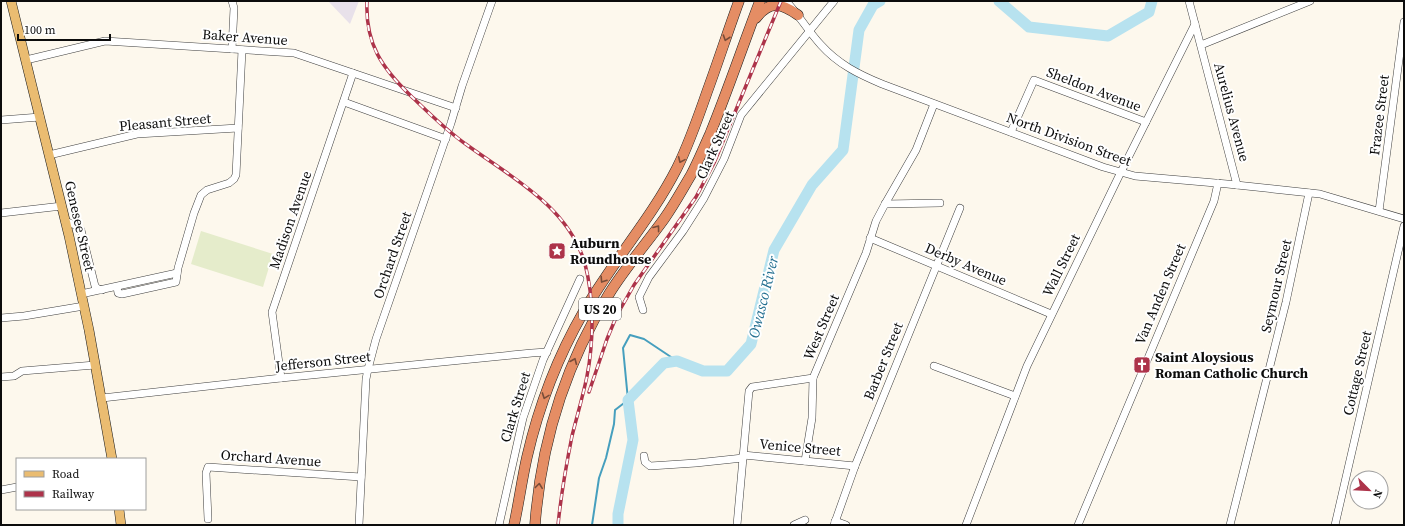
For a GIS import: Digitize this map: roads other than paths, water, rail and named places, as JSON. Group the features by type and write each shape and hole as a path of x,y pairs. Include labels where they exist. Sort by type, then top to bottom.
{"highway":[{"name":"US 20","path":"514,525 527,457 535,426 562,352 590,301 646,221 665,191 677,168 697,119 739,1"},
{"name":"US 20","path":"536,525 539,486 547,441 560,395 579,349 609,294 664,219 692,173 718,115 760,1"},
{"path":"750,28 762,11 771,5 780,4 798,15"},
{"path":"516,514 517,525"}],"main road":[{"name":"Genesee Street","path":"11,1 62,206 84,306 112,458"},
{"path":"119,510 121,525"}],"street":[{"path":"232,1 234,8 232,49"},
{"name":"Orchard Street","path":"358,525 368,369 376,339 446,139 462,86 492,1"},
{"name":"North Division Street","path":"786,1 827,51 852,70 882,84 934,104 1121,173 1135,176 1309,193 1332,197 1404,219"},
{"name":"Clark Street","path":"643,310 639,298 645,284 683,231 704,198 724,159 741,115 834,1"},
{"name":"Aurelius Avenue","path":"1189,1 1237,185"},
{"path":"1201,45 1310,1"},
{"name":"Frazee Street","path":"1379,211 1404,22"},
{"name":"Wall Street","path":"966,525 1027,366 1051,314 1195,24"},
{"name":"Baker Avenue","path":"26,60 105,41 299,54 456,108"},
{"path":"81,294 177,273 192,220 201,195 209,188 229,182 234,179 236,175 242,50"},
{"name":"Madison Avenue","path":"281,378 272,312 353,73"},
{"name":"Sheldon Avenue","path":"1011,132 1034,80 1146,122"},
{"path":"344,102 446,139"},
{"name":"West Street","path":"737,525 749,391 752,387 813,378 866,253 876,221 916,150 934,104"},
{"path":"1,120 40,117"},
{"name":"Pleasant Street","path":"49,155 137,134 238,128"},
{"name":"Van Anden Street","path":"1078,525 1214,201 1218,183"},
{"name":"Seymour Street","path":"1230,525 1286,302 1309,193"},
{"path":"885,204 940,204"},
{"path":"1,213 62,206"},
{"name":"Barber Street","path":"834,523 854,466 960,208"},
{"path":"65,221 75,224 81,230 95,286 102,290"},
{"name":"Cottage Street","path":"1335,525 1404,226"},
{"name":"Derby Avenue","path":"870,238 1051,314"},
{"name":"Clark Street","path":"499,525 522,418 547,352 580,279"},
{"path":"1,318 24,316 84,306"},
{"name":"Jefferson Street","path":"102,398 368,369 547,352"},
{"path":"1,377 14,376 22,371 95,365"},
{"path":"934,366 1015,396"},
{"path":"805,460 812,418 813,378"},
{"name":"Venice Street","path":"644,456 645,462 650,466 696,463 743,457 805,460 854,466"},
{"name":"Orchard Avenue","path":"208,519 206,473 208,467 361,477"},
{"path":"1,490 16,487"},
{"path":"794,525 806,520"},
{"path":"834,523 846,525"}],"waterway":[{"name":"Owasco River","path":"618,525 618,514 633,440 628,400 664,363 677,361 703,371 727,371 751,344 774,250 812,185 843,150 859,30 873,5 880,1"},
{"name":"Owasco River","path":"999,1 1029,27 1108,36 1149,12 1152,1"},
{"path":"592,525 599,478 606,458 614,424 615,410 628,400 623,348 630,335 644,339 677,361"}],"railway":[{"path":"367,1 367,16 372,43 384,65 401,86 452,134 519,182 552,210 566,226 577,244 585,264 591,305 591,349 587,376 572,436 558,525"},
{"path":"589,392 617,315 634,285 696,197 714,163 781,1"}],"place":[{"name":"Auburn Roundhouse","path":"557,251"},
{"name":"Saint Aloysious Roman Catholic Church","path":"1142,365"}]}
